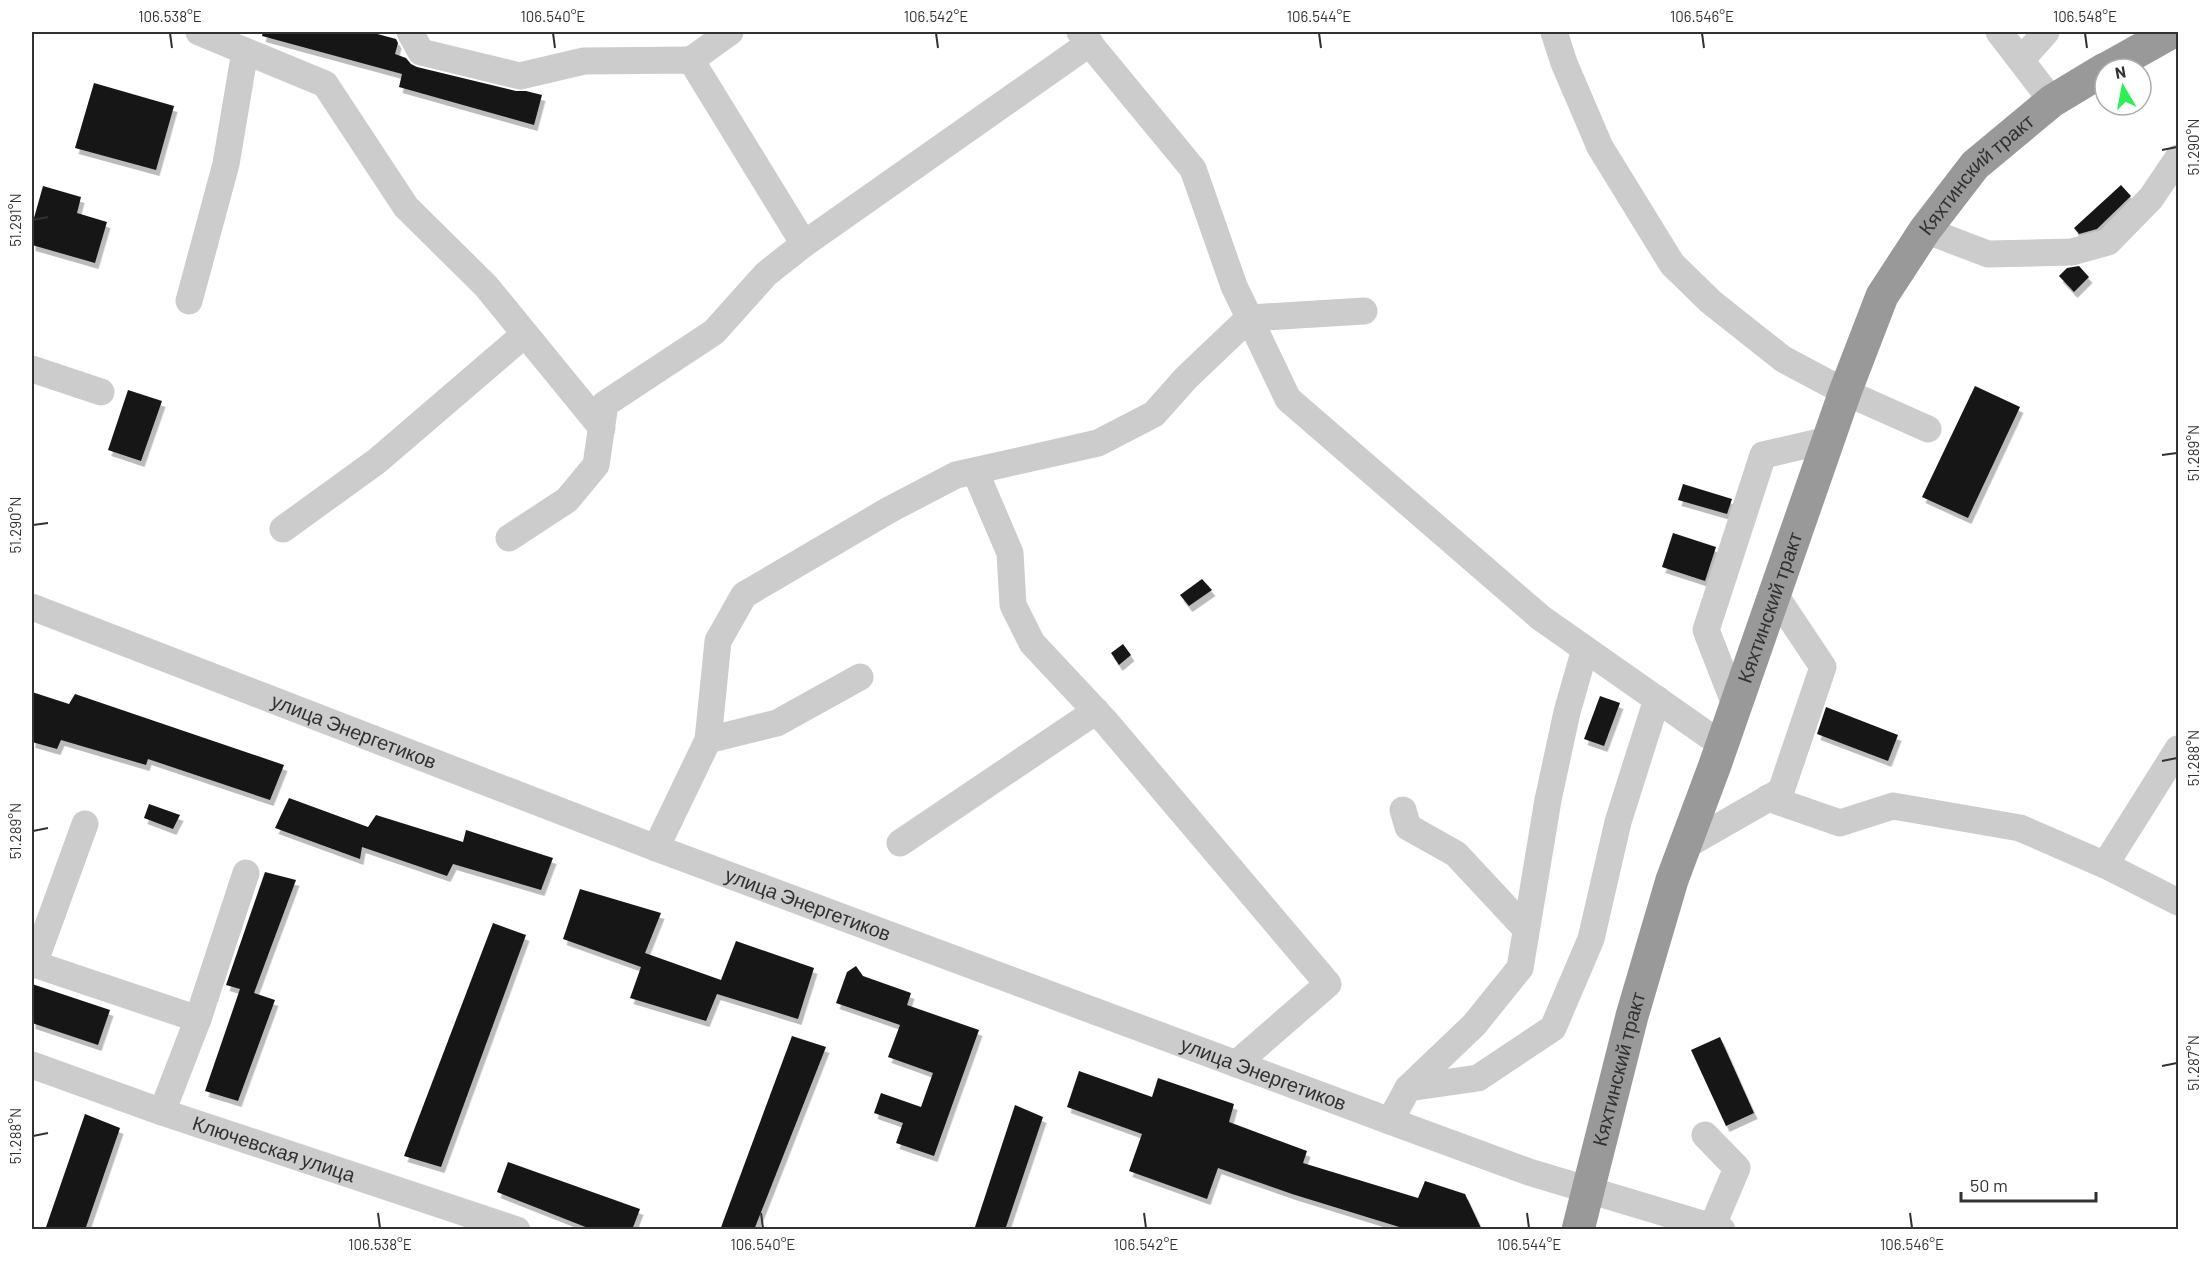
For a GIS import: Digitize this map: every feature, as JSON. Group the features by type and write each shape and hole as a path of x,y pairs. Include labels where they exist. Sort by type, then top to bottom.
{"highway":[{"name":"Кяхтинский тракт","path":"2127,57 2172,32"},
{"name":"Кяхтинский тракт","path":"1578,1230 1632,1016 1672,880 1736,707 1845,392 1882,296 1924,230 1975,165 2052,101 2093,76"}],"street":[{"path":"199,32 325,84 406,207 486,286 602,428"},
{"path":"410,32 421,52 520,76 584,61 691,60 730,32"},
{"path":"1554,32 1564,63 1600,147 1672,264 1711,302 1783,359 1845,392 1928,429"},
{"path":"2000,32 2052,101"},
{"path":"2021,60 2046,32"},
{"path":"510,538 567,500 596,465 605,404 714,332 766,273 1085,37 1194,169 1234,286 1288,399 1541,618 1722,745"},
{"path":"189,301 226,164 246,51"},
{"path":"691,60 804,244"},
{"path":"1924,230 1988,254 2072,252 2090,248 2108,242 2130,220 2151,198 2178,158"},
{"path":"656,848 708,740 718,641 744,595 889,510 956,475 1098,443 1154,414 1186,378 1249,318 1364,311"},
{"path":"284,529 377,460 525,334"},
{"path":"32,369 102,392"},
{"path":"1736,707 1706,630 1763,455 1828,440"},
{"path":"975,471 1010,553 1013,605 1032,643 1096,711 1328,984 1236,1064"},
{"path":"1685,846 1780,791 1823,667 1775,595"},
{"name":"улица Энергетиков","path":"32,607 656,848 1390,1121 1529,1172 1717,1228"},
{"path":"1390,1121 1408,1088 1474,1025 1520,968 1548,800 1567,712 1585,649"},
{"path":"708,740 777,723 860,677"},
{"path":"1408,1088 1478,1078 1553,1028 1591,939 1618,822 1657,699"},
{"path":"900,843 1096,711"},
{"path":"2105,865 2178,749"},
{"path":"1768,798 1840,824 1893,806 2020,828 2105,865 2178,902"},
{"path":"1402,810 1408,827 1456,854 1526,929"},
{"path":"85,824 34,964 198,1019"},
{"path":"162,1112 198,1019 246,873"},
{"name":"Ключевская улица","path":"32,1065 162,1112 500,1226"},
{"path":"1705,1135 1737,1168 1717,1228"}],"building":[{"path":"263,32 370,32 396,39 398,43 395,54 406,58 417,67 542,95 534,125 399,87 402,74 262,36"},
{"path":"94,83 174,106 156,170 75,148"},
{"path":"2121,185 2131,196 2097,229 2079,234 2074,228"},
{"path":"43,186 81,197 77,213 107,222 95,263 32,245 32,225"},
{"path":"2079,266 2089,277 2074,292 2059,276 2067,268"},
{"path":"1975,386 2020,407 1968,518 1922,497"},
{"path":"128,390 162,401 141,461 108,450"},
{"path":"1683,484 1732,499 1727,514 1678,500"},
{"path":"1673,533 1716,547 1705,581 1662,567"},
{"path":"1202,579 1212,590 1189,606 1180,595"},
{"path":"1123,644 1131,655 1119,665 1111,653"},
{"path":"32,692 69,704 75,694 284,765 270,800 148,759 146,765 61,740 57,749 32,742"},
{"path":"1600,696 1620,703 1604,746 1584,739"},
{"path":"1826,707 1898,735 1888,761 1817,734"},
{"path":"289,798 368,827 376,815 463,842 466,830 553,858 541,890 453,864 447,876 362,847 360,859 275,828"},
{"path":"149,804 180,815 173,829 144,818"},
{"path":"265,872 296,880 254,993 275,1000 238,1101 205,1091 240,989 226,985"},
{"path":"580,889 661,913 645,953 721,980 736,941 814,968 798,1019 717,994 706,1021 630,998 641,967 563,939"},
{"path":"493,923 526,935 441,1167 404,1156"},
{"path":"856,966 863,976 911,993 907,1005 979,1030 934,1156 896,1143 903,1123 874,1113 881,1093 921,1107 933,1073 888,1057 900,1025 836,1003 847,972"},
{"path":"32,984 110,1010 98,1045 32,1023"},
{"path":"792,1036 826,1047 754,1230 720,1230"},
{"path":"1720,1037 1754,1113 1726,1126 1691,1050"},
{"path":"1079,1071 1152,1097 1158,1078 1234,1104 1229,1122 1307,1151 1303,1163 1418,1198 1425,1181 1465,1194 1482,1230 1409,1230 1292,1194 1218,1168 1207,1199 1129,1171 1142,1134 1067,1107"},
{"path":"1015,1105 1043,1117 1005,1230 974,1230"},
{"path":"85,1114 120,1128 85,1230 45,1230"},
{"path":"508,1162 640,1209 632,1230 593,1230 497,1192"}]}
